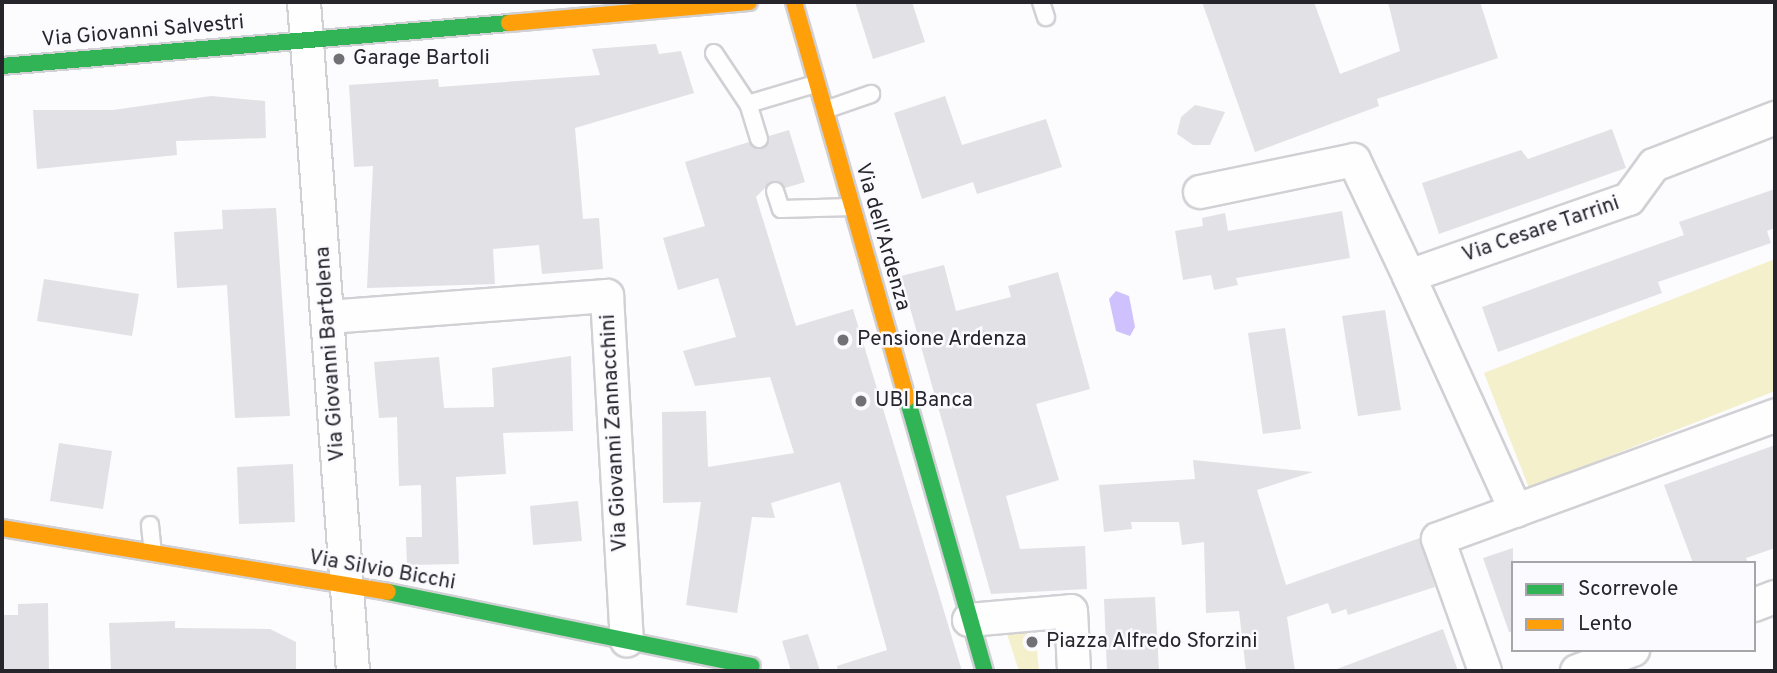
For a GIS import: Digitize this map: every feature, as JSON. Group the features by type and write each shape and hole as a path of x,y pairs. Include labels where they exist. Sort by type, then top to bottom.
{"street":[{"name":"Via Giovanni Bartolena","path":"304,2 353,671"},
{"name":"Via Giovanni Salvestri","path":"2,66 307,37 749,2"},
{"name":"Via dell'Ardenza","path":"794,2 815,84 967,613"},
{"name":"Via Cesare Tarrini","path":"1409,275 1629,200 1654,165 1775,118"},
{"path":"1199,192 1354,160 1517,511"},
{"name":"Via Giovanni Zannacchini","path":"328,317 607,296 627,640"},
{"path":"1485,671 1438,539 1775,416"},
{"name":"Via Silvio Bicchi","path":"2,528 348,584 752,666"},
{"path":"1756,604 1775,597"},
{"path":"985,671 967,613 1071,611 1074,671"},
{"path":"1577,671 1628,652"}],"lane":[{"path":"714,52 748,104 759,139"},
{"path":"748,104 815,84"},
{"path":"823,111 871,94"},
{"path":"775,191 780,209 852,207"},
{"path":"150,525 153,554"}],"shaded area":[{"path":"1775,259 1775,391 1529,488 1484,373"},
{"path":"1116,291 1129,296 1135,327 1130,336 1116,331 1109,299"},
{"path":"1035,630 1039,671 1019,671 1006,631"}],"building":[{"path":"855,2 912,2 925,42 873,59"},
{"path":"1202,2 1314,2 1340,74 1400,51 1388,2 1480,2 1498,58 1377,99 1379,106 1255,152"},
{"path":"656,44 659,54 681,51 694,93 575,128 583,219 599,218 603,269 542,274 539,245 493,249 495,284 367,288 373,166 354,167 349,85 438,79 439,87 600,75 592,49"},
{"path":"211,96 265,101 266,138 176,141 177,155 37,169 33,110 113,110"},
{"path":"945,96 962,145 1046,119 1062,167 977,194 973,182 922,199 894,113"},
{"path":"1195,105 1225,112 1210,145 1193,145 1177,134 1181,117"},
{"path":"1612,129 1626,168 1439,234 1422,183 1521,150 1528,159"},
{"path":"789,130 805,182 785,188 772,181 756,197 796,326 853,309 962,671 838,671 837,666 887,650 840,482 771,503 775,518 752,517 737,613 686,605 701,502 663,503 662,412 706,411 708,467 794,453 770,377 695,386 683,351 736,337 718,278 678,290 663,238 705,226 685,162 749,142 761,149 769,136"},
{"path":"1775,189 1775,228 1767,231 1771,243 1658,282 1662,293 1498,352 1482,307 1684,235 1679,222"},
{"path":"276,208 290,416 235,418 227,285 177,288 174,232 223,229 222,210"},
{"path":"1342,211 1350,258 1236,278 1238,285 1214,290 1211,275 1183,280 1175,231 1203,226 1202,218 1225,213 1228,231"},
{"path":"944,265 956,311 1011,297 1008,286 1058,272 1090,389 1036,404 1059,480 1006,496 1020,549 1085,546 1087,589 991,594 901,276"},
{"path":"44,279 139,294 132,336 37,321"},
{"path":"1385,310 1401,410 1358,416 1342,316"},
{"path":"1285,328 1301,429 1263,434 1248,333"},
{"path":"571,356 573,431 503,433 506,474 456,477 459,564 407,565 406,537 422,537 421,485 399,486 397,417 379,418 374,362 439,357 444,408 494,407 492,368"},
{"path":"59,443 112,451 103,509 50,501"},
{"path":"1775,445 1775,548 1746,558 1747,561 1692,561 1664,485"},
{"path":"1193,460 1313,472 1257,490 1286,585 1420,538 1435,587 1348,615 1346,609 1332,614 1328,603 1287,617 1295,671 1246,671 1239,611 1206,613 1204,542 1182,545 1179,522 1131,522 1132,529 1104,532 1099,485 1195,479"},
{"path":"293,464 295,522 239,524 237,467"},
{"path":"578,501 582,541 533,545 530,506"},
{"path":"1513,548 1511,632 1509,632 1483,558"},
{"path":"1155,597 1159,671 1107,671 1104,599"},
{"path":"48,603 49,671 2,671 2,615 18,615 18,604"},
{"path":"175,621 175,628 270,629 296,642 296,671 111,671 109,623"},
{"path":"1443,629 1458,671 1337,671 1337,669"},
{"path":"808,634 820,671 791,671 782,641"}],"traffic: fast":[{"path":"2,66 509,23"},
{"path":"907,398 985,671"},
{"path":"388,592 752,666"}],"traffic: slow":[{"path":"509,23 749,2"},
{"path":"794,2 907,398"},
{"path":"2,528 388,592"}],"place":[{"name":"Garage Bartoli","path":"339,59"},
{"name":"Pensione Ardenza","path":"843,340"},
{"name":"UBI Banca","path":"861,401"},
{"name":"Piazza Alfredo Sforzini","path":"1032,642"}]}
